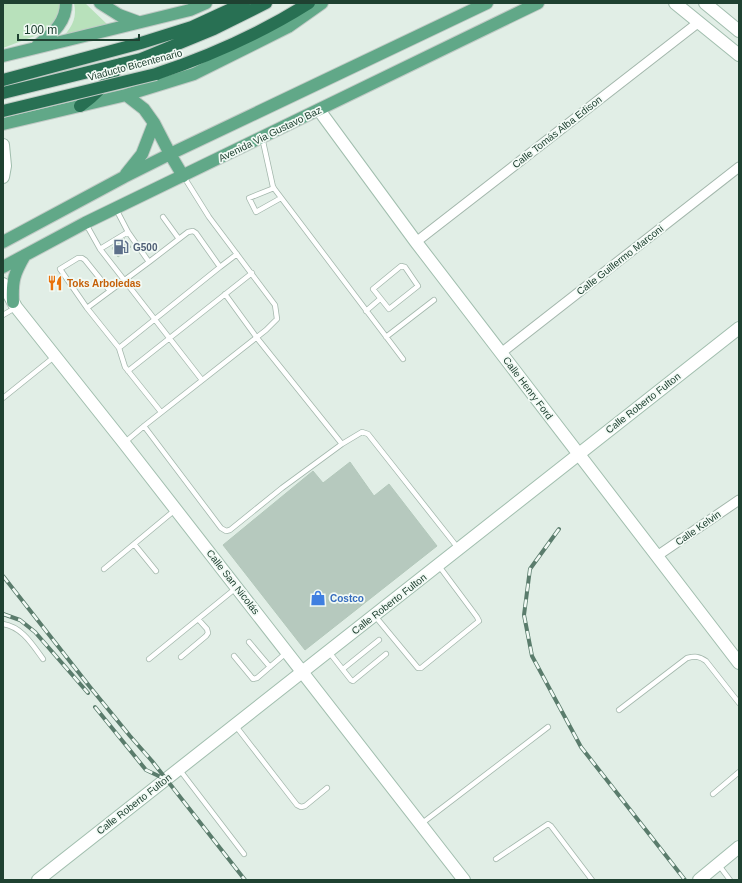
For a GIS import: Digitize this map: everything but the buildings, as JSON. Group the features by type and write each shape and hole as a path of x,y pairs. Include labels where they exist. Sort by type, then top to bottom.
{"highway":[{"path":"3,80 141,43 192,27 244,3"},
{"path":"3,93 141,59 214,29 266,3"},
{"name":"Viaducto Bicentenario","path":"3,111 156,74 196,61 262,30 309,3"},
{"path":"80,106 107,83 120,64"}],"main road":[{"path":"34,48 63,21 66,11 66,3"},
{"path":"100,3 119,15 138,22"},
{"path":"3,56 190,10 206,3"},
{"path":"3,124 126,95 194,74 288,27 322,3"},
{"path":"3,242 170,154 487,3"},
{"name":"Avenida Via Gustavo Baz","path":"3,266 85,223 538,3"},
{"path":"126,95 144,109 154,123 183,176"},
{"path":"124,177 142,154 154,123"},
{"path":"15,304 12,285 16,269 26,254"}],"street":[{"path":"675,3 739,55"},
{"path":"705,3 739,31"},
{"name":"Calle Tomás Alba Edison","path":"416,242 698,22"},
{"name":"Calle Henry Ford","path":"320,110 416,242 739,663"},
{"path":"3,145 5,166 3,177"},
{"name":"Calle Guillermo Marconi","path":"501,353 739,167"},
{"name":"Calle San Nicolás","path":"3,284 15,304 55,356 237,587 464,880"},
{"name":"Calle Roberto Fulton","path":"38,880 739,328"},
{"name":"Calle Kelvin","path":"657,556 739,500"},
{"path":"699,880 739,847"}],"lane":[{"path":"262,137 274,188 403,359"},
{"path":"124,443 161,412 257,338 277,319 275,305 209,217 183,176"},
{"path":"274,188 249,198 256,212 281,198"},
{"path":"116,208 128,232 149,262"},
{"path":"163,217 179,239"},
{"path":"85,223 100,249 202,380"},
{"path":"87,308 188,232 193,230 220,268"},
{"path":"100,249 128,232"},
{"path":"119,348 237,254"},
{"path":"110,291 82,258 60,269 87,308 119,348 125,367 161,412"},
{"path":"401,266 405,267 417,284 417,289 389,309 380,299 373,289 374,287 401,266"},
{"path":"128,371 252,273"},
{"path":"225,294 257,338 342,444"},
{"path":"366,311 380,299"},
{"path":"386,337 434,300"},
{"path":"3,316 15,304"},
{"path":"3,398 55,356"},
{"path":"144,426 222,528 226,531 230,530 287,484 342,444 362,432 368,434 459,549"},
{"path":"104,569 175,509"},
{"path":"134,544 156,571"},
{"path":"374,615 419,669 476,625 479,621 478,617 438,565"},
{"path":"149,659 237,587"},
{"path":"181,657 208,633 198,619"},
{"path":"3,624 8,624 26,636 43,658"},
{"path":"343,670 380,640"},
{"path":"249,642 270,667"},
{"path":"328,651 351,680 356,680 386,654"},
{"path":"234,656 253,679 257,678 286,652"},
{"path":"619,710 687,658 694,656 700,657 706,661 739,702"},
{"path":"235,725 298,805 302,807 305,806 327,788"},
{"path":"420,825 548,727"},
{"path":"179,769 244,854"},
{"path":"713,794 739,772"},
{"path":"496,859 548,824 592,880"},
{"path":"718,864 730,880"}],"green space":[{"path":"3,3 61,3 64,12 53,29 3,48"},
{"path":"74,3 85,3 108,25 64,36 74,21"}],"railway":[{"path":"559,529 530,569 524,615 532,656 581,747 685,880"},
{"path":"3,576 90,687 152,761 245,880"},
{"path":"3,614 20,620 35,632 88,693"},
{"path":"95,707 146,770 165,779"}],"place":[{"name":"G500","path":"121,247"},
{"name":"Toks Arboledas","path":"55,283"},
{"name":"Costco","path":"318,598"}]}
